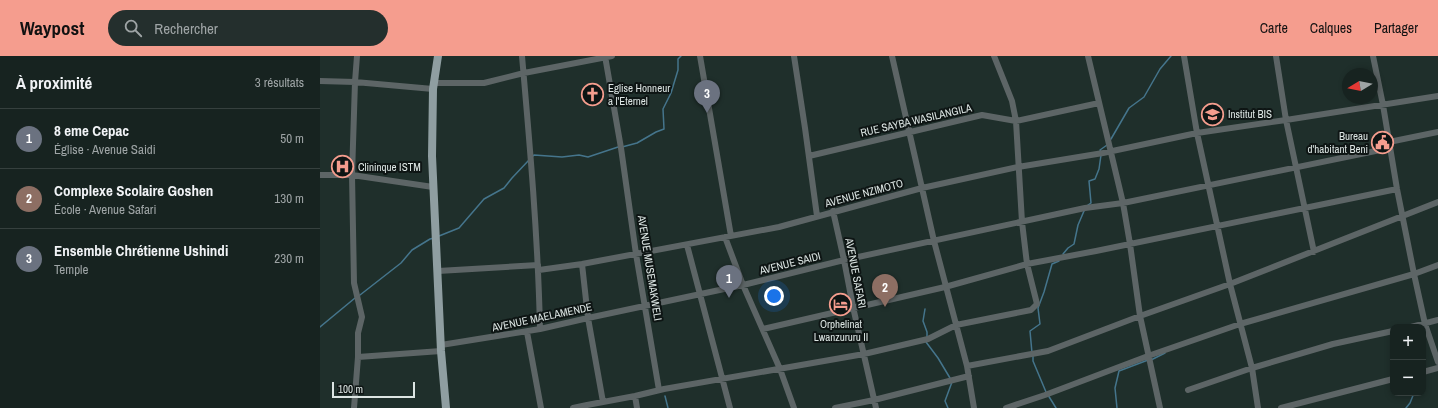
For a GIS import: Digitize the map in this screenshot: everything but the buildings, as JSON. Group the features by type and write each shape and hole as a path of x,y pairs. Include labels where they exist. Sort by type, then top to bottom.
{"main road":[{"path":"438,56 433,86 433,187 441,348 446,408"}],"street":[{"path":"354,408 358,357 358,333 362,317 354,283 352,175 354,82 357,56"},
{"path":"522,56 532,164 540,330"},
{"path":"320,81 433,86 484,83 524,73 612,56"},
{"path":"700,56 728,236 743,285 780,369 794,408"},
{"path":"794,56 817,216"},
{"path":"892,56 934,241 967,366 974,408"},
{"path":"573,408 722,378 864,354 927,340 956,325 1031,310 1036,304 1027,264 1022,222 1016,121 1012,101 994,56"},
{"path":"1088,56 1112,150 1123,203 1140,316 1160,408"},
{"path":"1184,56 1197,133 1230,284 1252,368 1258,408"},
{"path":"1276,56 1286,120 1314,252"},
{"path":"1373,56 1397,189 1425,324 1438,320"},
{"name":"AVENUE MUSEMAKWELI","path":"605,57 621,147 636,254 659,390"},
{"name":"AVENUE NZIMOTO","path":"438,271 582,264 779,227 833,211 922,188 1018,167 1101,153 1197,133 1438,96"},
{"name":"RUE SAYBA WASILANGILA","path":"809,156 982,115 1016,121 1099,103"},
{"name":"AVENUE SAIDI","path":"646,306 743,285 844,260 1086,208 1123,203 1296,168 1438,132"},
{"path":"320,175 352,175 433,187"},
{"path":"763,329 945,286 1027,264 1217,227 1397,189"},
{"path":"967,366 1048,351 1314,252 1438,202"},
{"name":"AVENUE SAFARI","path":"833,211 876,408"},
{"path":"687,245 730,408"},
{"path":"582,264 588,318 603,402"},
{"path":"1006,408 1048,395 1148,356 1240,324 1438,266"},
{"name":"AVENUE MAELAMENDE","path":"358,357 441,348 540,330 646,306"},
{"path":"1426,327 1438,362"},
{"path":"527,332 541,408"},
{"path":"1188,390 1252,368 1333,344 1390,332"},
{"path":"1426,371 1438,368"},
{"path":"836,408 969,376"},
{"path":"1281,408 1390,380"},
{"path":"635,396 637,408"}],"waterway":[{"path":"622,147 637,143 664,129 663,109 671,93 678,70 678,59 681,56"},
{"path":"1111,139 1129,108 1144,97 1160,69 1171,56"},
{"path":"1101,152 1100,150 1107,145"},
{"path":"533,156 562,157 579,155 588,157 618,147"},
{"path":"1088,205 1091,203 1089,181 1095,179 1099,169 1101,155"},
{"path":"439,236 459,228 484,199 504,188 529,160"},
{"path":"1063,254 1074,244 1078,225 1084,211"},
{"path":"360,295 401,263 412,250 434,238"},
{"path":"1032,353 1030,331 1040,324 1038,308 1052,264 1059,261"},
{"path":"320,327 355,298"},
{"path":"925,309 923,321 927,332 927,338"},
{"path":"926,342 950,378"},
{"path":"1151,360 1165,353"},
{"path":"1033,356 1033,361 1046,392"},
{"path":"1117,408 1115,388 1119,371 1148,360"},
{"path":"948,408 945,401 952,382"},
{"path":"1048,395 1056,408"},
{"path":"665,396 668,408"},
{"path":"1406,408 1413,396"}],"place":[{"name":"Eglise Honneur a l'Eternel","path":"592,94"},
{"name":"Ensemble Chrétienne Ushindi","path":"707,113"},
{"name":"Institut BIS","path":"1213,114"},
{"name":"Bureau d'habitant Beni","path":"1383,142"},
{"name":"Clininque ISTM","path":"342,167"},
{"name":"8 eme Cepac","path":"729,298"},
{"name":"Orphelinat Lwanzururu II","path":"841,304"},
{"name":"Complexe Scolaire Goshen","path":"885,307"}]}
